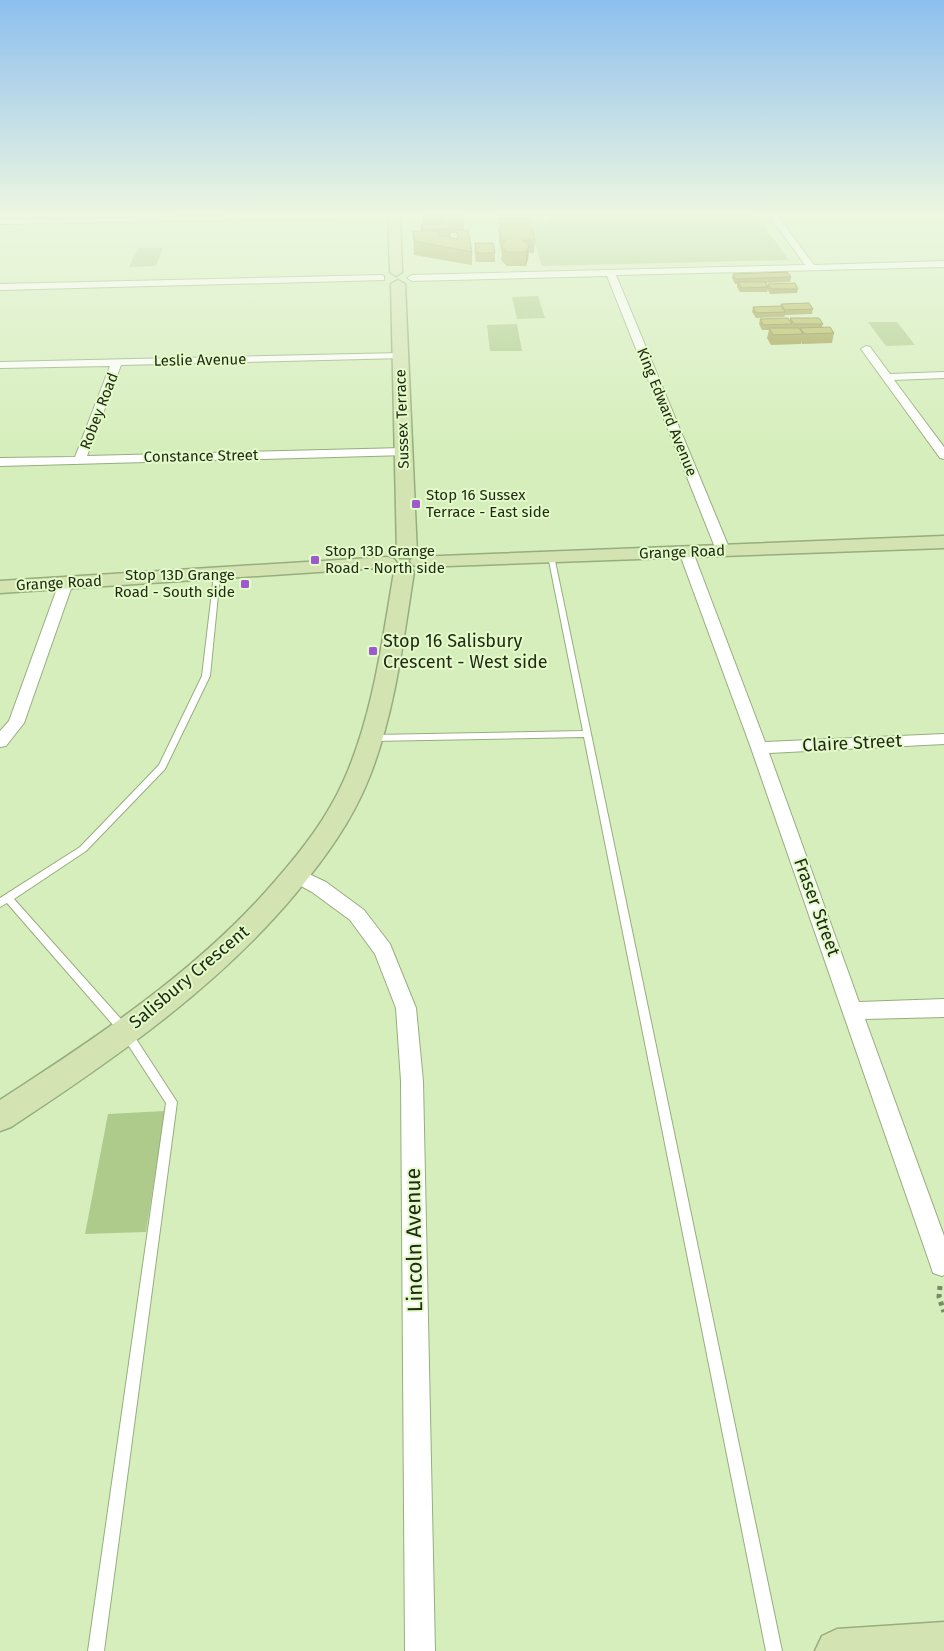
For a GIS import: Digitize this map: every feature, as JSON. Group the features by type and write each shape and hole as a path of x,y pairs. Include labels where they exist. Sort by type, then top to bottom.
{"street":[{"name":"Sussex Terrace","path":"402,292 400,356 405,563"},
{"name":"King Edward Avenue","path":"619,292 723,550"},
{"path":"866,349 944,454"},
{"name":"Leslie Avenue","path":"0,365 400,356"},
{"name":"Robey Road","path":"80,459 117,362"},
{"path":"886,376 944,375"},
{"name":"Constance Street","path":"0,462 403,452"},
{"name":"Grange Road","path":"0,587 551,556 944,542"},
{"name":"Fraser Street","path":"686,552 760,748 942,1264"},
{"name":"Salisbury Crescent","path":"0,1117 40,1092 125,1031 220,956 260,917 296,875 329,831 344,806 370,738 390,659 405,563"},
{"path":"0,742 16,722 66,583"},
{"name":"Claire Street","path":"760,748 944,739"},
{"name":"Lincoln Avenue","path":"296,875 319,888 357,915 383,950 406,1008 412,1082 420,1651"},
{"path":"854,1011 944,1008"},
{"path":"837,1651 944,1643"}],"lane":[{"path":"551,556 774,1651"},
{"path":"96,1651 172,1102 125,1031 4,901 83,849 162,767 206,676 217,575"},
{"path":"370,738 587,734"}],"green space":[{"path":"538,296 545,318 517,319 512,297"},
{"path":"868,322 897,322 915,345 886,346"},
{"path":"517,324 522,351 490,351 487,325"},
{"path":"165,1111 146,1232 85,1234 108,1114"}],"building":[{"path":"809,303 813,309 785,310 781,304"},
{"path":"781,306 785,312 756,313 753,307"},
{"path":"788,318 792,324 763,325 760,319"},
{"path":"790,318 819,318 823,324 794,324"},
{"path":"830,327 834,333 805,334 800,328"},
{"path":"769,328 799,328 803,334 773,335"}],"place":[{"name":"Stop 16 Sussex Terrace - East side","path":"416,504"},
{"name":"Stop 13D Grange Road - North side","path":"315,560"},
{"name":"Stop 13D Grange Road - South side","path":"245,584"},
{"name":"Stop 16 Salisbury Crescent - West side","path":"373,651"}]}
